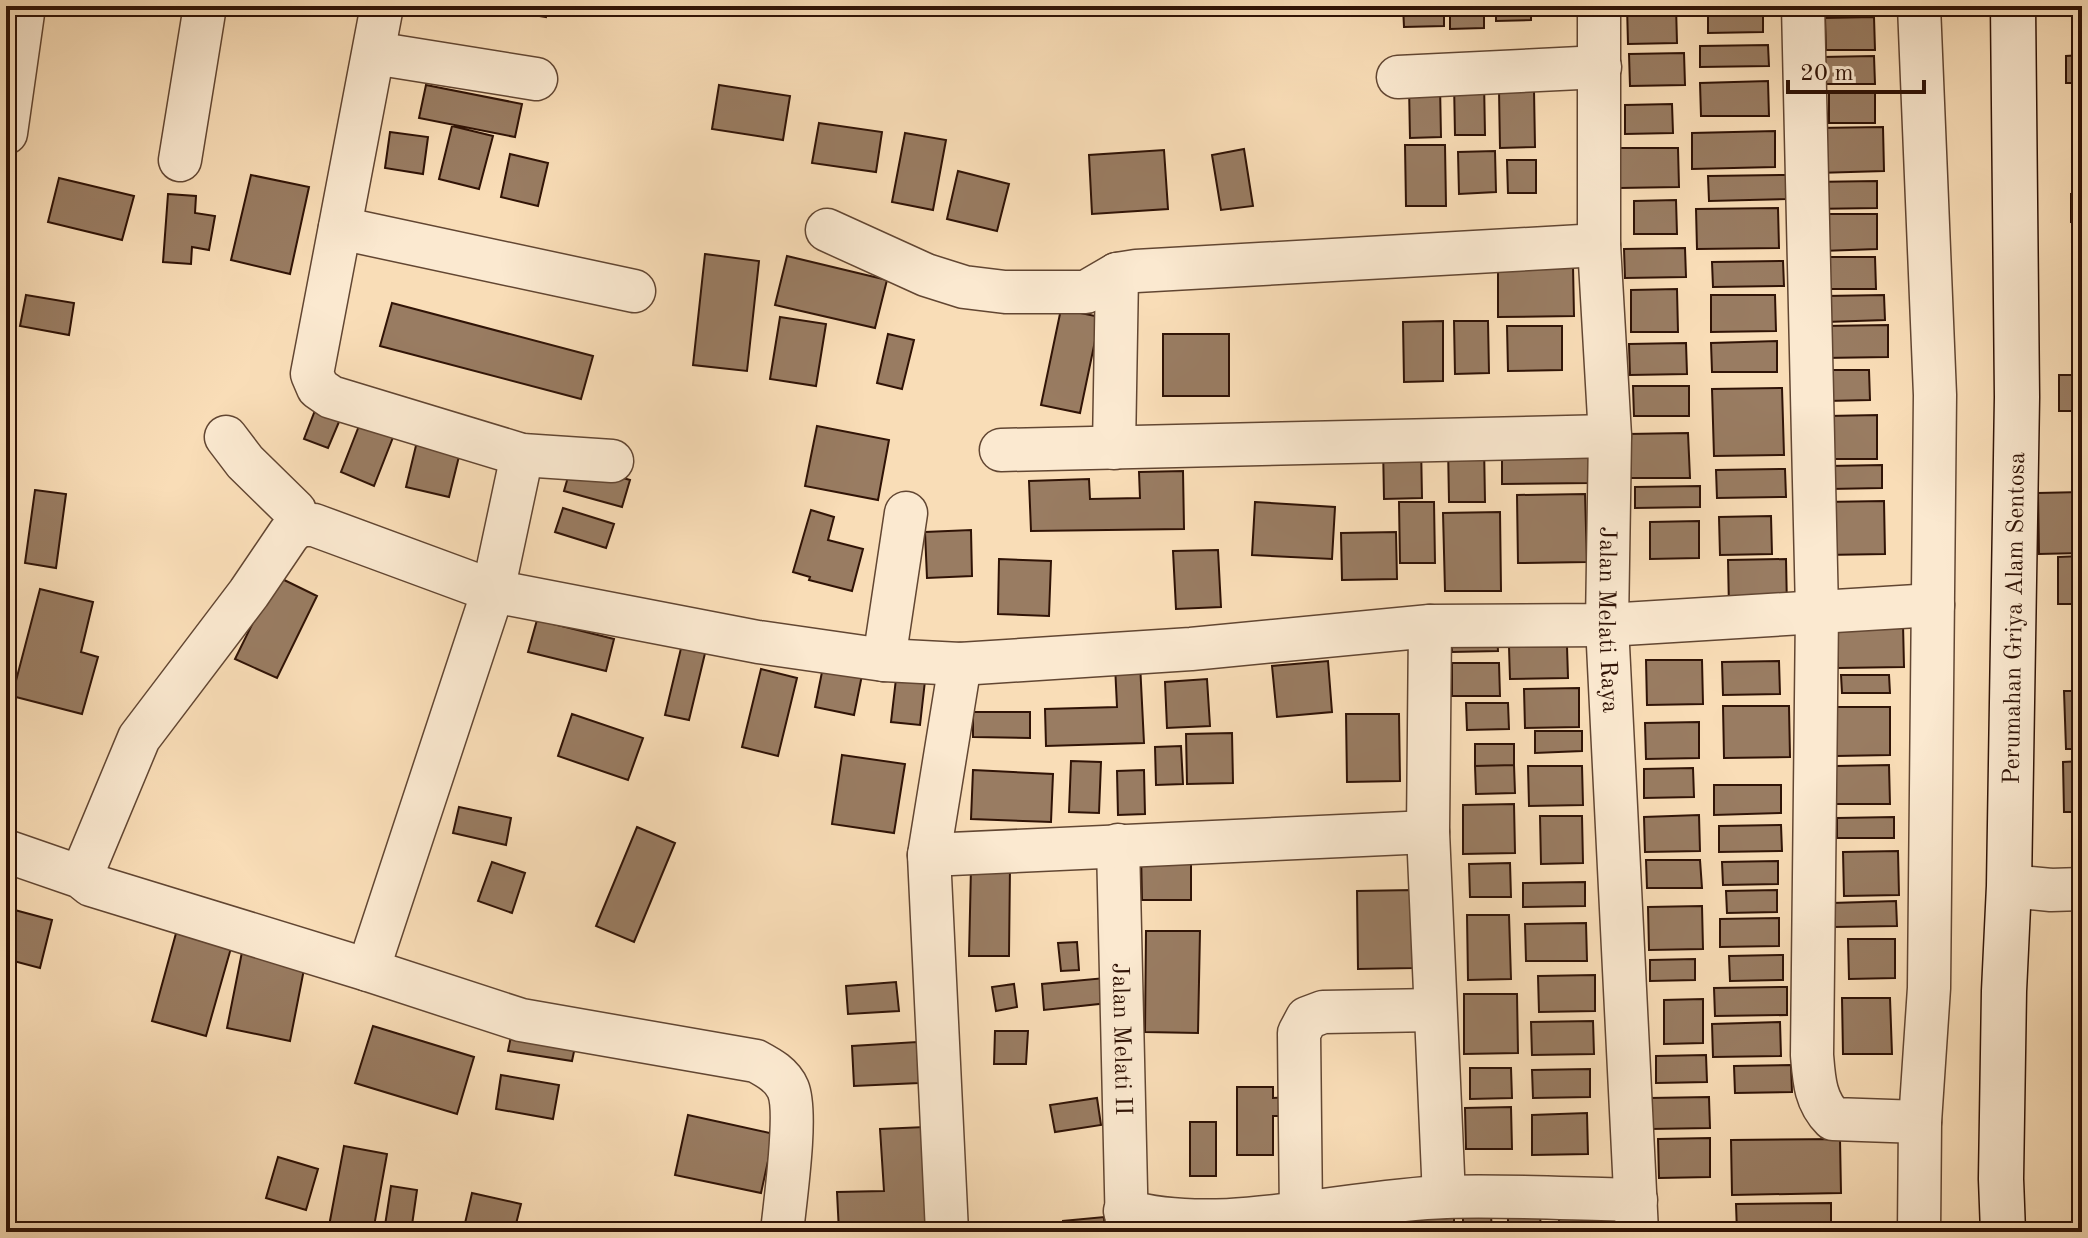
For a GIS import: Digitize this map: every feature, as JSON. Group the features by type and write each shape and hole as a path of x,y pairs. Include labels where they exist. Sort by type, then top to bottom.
{"street":[{"path":"6,133 24,6"},
{"path":"180,160 205,6"},
{"path":"382,6 312,374 318,388 331,397 522,455 612,461"},
{"name":"Jalan Melati Raya","path":"1599,6 1599,245 1610,436 1607,625 1636,1216"},
{"path":"1803,6 1817,611 1812,1055 1816,1093 1822,1108 1833,1119 1920,1122"},
{"path":"1919,6 1935,395 1929,988 1920,1122 1919,1232"},
{"name":"Perumahan Griya Alam Sentosa","path":"2003,1232 2003,1038 2009,886 2017,397 2013,6"},
{"path":"374,53 536,79"},
{"path":"1398,77 1600,67"},
{"path":"340,228 634,291"},
{"path":"827,230 926,275 964,287 1005,292 1086,292 1117,274 1136,271 1599,245"},
{"path":"1114,448 1117,274"},
{"path":"1001,450 1610,436"},
{"path":"226,437 245,462 295,511 299,525"},
{"path":"368,970 493,591 522,455"},
{"path":"884,660 906,513"},
{"path":"81,877 139,738 249,593 289,534 299,525 314,525 493,591 758,642 884,660 960,664 1191,649 1430,626 1607,625 1933,605"},
{"path":"1430,626 1428,832 1444,1197"},
{"path":"947,1232 929,855 960,664"},
{"path":"929,855 1428,832"},
{"name":"Jalan Melati II","path":"1118,845 1126,1222"},
{"path":"6,851 81,877 91,885 521,1020 756,1061 775,1071 788,1089 792,1114 782,1232"},
{"path":"2009,886 2082,889"},
{"path":"1301,1216 1299,1033 1307,1018 1323,1012 1434,1010"},
{"path":"1126,1222 1203,1227 1444,1197 1636,1216"}],"building":[{"path":"480,6 548,6 546,17"},
{"path":"1403,6 1444,6 1444,26 1404,27"},
{"path":"1450,6 1484,6 1484,28 1450,29"},
{"path":"1496,6 1531,6 1531,20 1496,21"},
{"path":"1627,6 1676,6 1677,43 1628,44"},
{"path":"1817,6 1880,6 1880,9 1817,10"},
{"path":"2076,8 2082,8 2082,47 2077,47"},
{"path":"1708,13 1763,13 1763,32 1708,33"},
{"path":"1874,17 1875,50 1826,50 1825,18"},
{"path":"1768,45 1769,66 1700,67 1700,46"},
{"path":"1684,53 1685,85 1630,86 1629,54"},
{"path":"2082,55 2082,83 2066,83 2066,56"},
{"path":"1874,56 1875,84 1822,84 1822,57"},
{"path":"1484,81 1485,135 1455,135 1454,82"},
{"path":"1768,81 1769,116 1701,116 1700,83"},
{"path":"426,85 522,104 515,137 419,118"},
{"path":"719,85 790,96 783,140 712,129"},
{"path":"1440,85 1441,137 1410,138 1409,86"},
{"path":"1499,90 1534,90 1535,147 1500,148"},
{"path":"2074,90 2082,90 2082,123 2074,123"},
{"path":"1829,93 1875,93 1875,123 1829,123"},
{"path":"1672,104 1673,133 1625,134 1625,105"},
{"path":"819,123 882,132 876,172 812,163"},
{"path":"452,126 493,136 479,189 439,179"},
{"path":"1883,127 1884,171 1817,173 1816,128"},
{"path":"1775,131 1775,167 1692,169 1692,133"},
{"path":"390,132 428,137 423,174 385,168"},
{"path":"905,133 946,140 933,210 892,202"},
{"path":"1405,145 1445,145 1446,206 1406,206"},
{"path":"1619,148 1678,148 1679,187 1619,188"},
{"path":"1244,149 1253,206 1221,210 1212,155"},
{"path":"1164,150 1168,209 1092,214 1089,155"},
{"path":"1495,151 1496,192 1459,194 1458,152"},
{"path":"510,154 548,163 538,206 501,197"},
{"path":"1507,160 1536,160 1536,193 1508,193"},
{"path":"958,171 1009,184 997,231 947,219"},
{"path":"251,175 309,187 290,274 231,260"},
{"path":"1786,175 1786,199 1709,201 1708,176"},
{"path":"59,178 134,196 122,240 48,222"},
{"path":"1877,181 1877,208 1811,209 1810,182"},
{"path":"2082,193 2082,222 2071,222 2071,194"},
{"path":"168,194 196,196 195,213 215,216 209,250 192,247 191,264 163,262"},
{"path":"1676,200 1677,234 1634,234 1634,201"},
{"path":"1778,208 1779,248 1697,249 1696,209"},
{"path":"1822,214 1877,214 1877,249 1822,251"},
{"path":"1685,248 1686,277 1625,278 1624,249"},
{"path":"705,254 759,261 747,371 693,365"},
{"path":"787,256 887,280 875,328 775,305"},
{"path":"1826,257 1875,257 1876,289 1827,289"},
{"path":"1783,261 1784,286 1713,287 1712,262"},
{"path":"1573,266 1574,316 1498,317 1498,267"},
{"path":"1677,289 1678,332 1631,332 1631,290"},
{"path":"26,295 74,303 69,335 20,326"},
{"path":"1711,295 1775,295 1776,331 1711,332"},
{"path":"1884,295 1885,320 1826,322 1826,296"},
{"path":"392,303 593,356 581,399 380,346"},
{"path":"2072,306 2082,306 2082,359 2073,359"},
{"path":"1061,309 1100,317 1080,413 1041,405"},
{"path":"780,317 826,324 816,386 770,379"},
{"path":"1443,321 1443,381 1404,382 1403,322"},
{"path":"1454,321 1488,321 1489,373 1455,374"},
{"path":"1888,325 1888,357 1824,358 1824,326"},
{"path":"1507,326 1562,326 1562,370 1508,371"},
{"path":"888,334 914,340 902,389 877,383"},
{"path":"1163,334 1229,334 1229,396 1163,396"},
{"path":"1777,341 1777,372 1712,372 1711,343"},
{"path":"1686,343 1687,374 1630,375 1629,344"},
{"path":"1827,370 1869,370 1870,400 1827,401"},
{"path":"2059,375 2082,375 2082,411 2059,411"},
{"path":"1633,386 1689,386 1689,416 1634,416"},
{"path":"1782,388 1784,455 1714,456 1712,389"},
{"path":"319,400 344,410 328,448 304,439"},
{"path":"364,413 397,427 374,486 341,472"},
{"path":"1877,415 1877,459 1829,459 1828,416"},
{"path":"2074,425 2082,425 2082,476 2075,476"},
{"path":"817,426 889,440 878,500 805,486"},
{"path":"420,429 463,440 449,497 406,487"},
{"path":"1688,433 1690,478 1629,478 1628,434"},
{"path":"1589,442 1590,483 1502,484 1502,443"},
{"path":"1421,444 1422,498 1384,499 1383,445"},
{"path":"1484,445 1485,502 1449,502 1448,446"},
{"path":"572,463 630,480 622,507 564,491"},
{"path":"1882,465 1882,488 1830,489 1829,466"},
{"path":"1785,469 1786,497 1717,498 1716,470"},
{"path":"1183,471 1184,529 1031,531 1029,481 1089,479 1090,499 1140,498 1139,472"},
{"path":"1700,486 1700,507 1635,508 1635,487"},
{"path":"35,490 66,494 56,568 25,563"},
{"path":"2082,492 2082,553 2039,554 2038,493"},
{"path":"1585,494 1587,562 1518,563 1517,495"},
{"path":"1884,501 1885,554 1824,555 1823,502"},
{"path":"1255,502 1335,507 1332,559 1252,555"},
{"path":"1399,502 1434,502 1435,563 1400,563"},
{"path":"563,508 614,524 606,548 555,532"},
{"path":"811,510 834,517 828,540 863,549 852,591 809,580 810,577 793,572"},
{"path":"1500,512 1501,591 1445,591 1443,513"},
{"path":"1771,516 1772,554 1720,555 1719,517"},
{"path":"1699,521 1699,558 1650,559 1650,522"},
{"path":"971,530 972,576 927,578 925,532"},
{"path":"1396,532 1397,579 1342,580 1341,533"},
{"path":"1218,550 1221,607 1176,609 1173,551"},
{"path":"2082,556 2082,604 2058,604 2058,557"},
{"path":"999,559 1051,561 1049,616 998,614"},
{"path":"1786,559 1787,608 1729,608 1728,560"},
{"path":"276,576 317,596 277,678 235,659"},
{"path":"40,589 93,602 81,652 98,657 82,714 12,696"},
{"path":"537,620 614,639 606,671 528,652"},
{"path":"1903,624 1904,667 1838,668 1837,625"},
{"path":"1451,632 1497,632 1498,651 1452,652"},
{"path":"683,640 707,645 689,720 665,715"},
{"path":"1567,646 1568,678 1510,679 1509,647"},
{"path":"1646,660 1702,660 1703,704 1647,705"},
{"path":"1328,661 1332,712 1277,717 1272,666"},
{"path":"1779,661 1780,694 1723,695 1722,662"},
{"path":"1140,663 1144,743 1046,746 1045,709 1117,707 1115,665"},
{"path":"1452,663 1499,663 1500,696 1452,696"},
{"path":"823,667 862,675 854,715 815,707"},
{"path":"761,669 797,678 778,756 742,747"},
{"path":"897,670 926,672 920,725 891,722"},
{"path":"1841,675 1889,675 1890,693 1842,693"},
{"path":"1207,679 1210,726 1167,728 1165,682"},
{"path":"1579,688 1579,727 1525,728 1524,689"},
{"path":"2064,691 2082,691 2082,749 2066,749"},
{"path":"1466,703 1508,703 1509,729 1467,730"},
{"path":"1723,706 1789,706 1790,757 1724,758"},
{"path":"1835,707 1890,707 1890,755 1836,756"},
{"path":"973,712 1030,712 1030,738 973,737"},
{"path":"572,714 643,738 628,780 558,756"},
{"path":"1346,714 1399,714 1400,781 1347,782"},
{"path":"1699,722 1699,758 1646,759 1645,723"},
{"path":"1535,731 1582,731 1582,751 1535,753"},
{"path":"1232,733 1233,783 1187,784 1186,734"},
{"path":"1475,744 1514,744 1514,765 1475,766"},
{"path":"1181,746 1183,784 1156,785 1155,747"},
{"path":"842,755 905,764 894,833 832,824"},
{"path":"1071,761 1101,762 1099,813 1069,812"},
{"path":"2082,761 2082,812 2064,812 2063,762"},
{"path":"1514,765 1515,793 1476,794 1475,766"},
{"path":"1889,765 1890,804 1835,804 1835,766"},
{"path":"1528,766 1582,766 1583,805 1529,806"},
{"path":"1693,768 1694,797 1644,798 1644,769"},
{"path":"973,770 1053,774 1051,822 971,819"},
{"path":"1144,770 1145,814 1118,815 1117,771"},
{"path":"1714,785 1781,785 1781,813 1714,815"},
{"path":"1514,804 1515,853 1463,854 1463,805"},
{"path":"459,807 511,818 506,845 453,833"},
{"path":"1699,815 1700,851 1645,852 1644,817"},
{"path":"1540,816 1582,816 1583,863 1541,864"},
{"path":"1894,817 1894,838 1837,838 1837,818"},
{"path":"1781,825 1782,851 1719,852 1719,826"},
{"path":"637,827 675,843 634,942 596,926"},
{"path":"1898,851 1899,895 1844,896 1843,852"},
{"path":"1141,852 1191,852 1191,900 1142,900"},
{"path":"1646,860 1700,860 1702,888 1647,888"},
{"path":"1778,861 1778,884 1723,885 1722,862"},
{"path":"492,862 525,873 512,913 478,901"},
{"path":"1510,863 1511,897 1470,897 1469,864"},
{"path":"971,867 1010,867 1009,956 969,956"},
{"path":"1585,882 1585,906 1523,907 1523,883"},
{"path":"1413,890 1414,968 1358,969 1357,891"},
{"path":"1777,890 1777,912 1727,913 1726,891"},
{"path":"1896,901 1897,926 1833,927 1832,903"},
{"path":"1702,906 1703,949 1649,950 1648,907"},
{"path":"11,909 52,920 40,968 6,959 6,927"},
{"path":"1467,915 1509,915 1511,979 1468,980"},
{"path":"1779,918 1779,946 1720,947 1720,919"},
{"path":"1586,923 1587,961 1526,961 1525,924"},
{"path":"178,926 233,941 206,1036 152,1021"},
{"path":"1146,931 1200,931 1198,1033 1145,1032"},
{"path":"1848,939 1895,939 1895,978 1849,979"},
{"path":"1077,942 1079,970 1061,971 1058,943"},
{"path":"243,947 306,959 290,1041 227,1028"},
{"path":"1783,955 1783,980 1730,981 1729,956"},
{"path":"1695,959 1695,980 1650,981 1650,960"},
{"path":"1595,975 1595,1011 1539,1012 1538,976"},
{"path":"1105,978 1108,1003 1044,1010 1042,984"},
{"path":"896,982 899,1011 848,1014 846,986"},
{"path":"1014,984 1017,1007 996,1011 992,987"},
{"path":"1787,987 1787,1015 1715,1016 1714,988"},
{"path":"1464,994 1517,994 1518,1053 1464,1054"},
{"path":"1842,998 1890,998 1892,1054 1843,1054"},
{"path":"1703,999 1703,1043 1664,1044 1664,1000"},
{"path":"1593,1021 1594,1054 1532,1055 1531,1022"},
{"path":"1780,1022 1781,1056 1713,1057 1712,1024"},
{"path":"373,1026 474,1057 457,1114 355,1083"},
{"path":"512,1031 576,1042 572,1061 508,1051"},
{"path":"995,1031 1028,1031 1026,1064 994,1064"},
{"path":"917,1042 919,1083 854,1086 852,1046"},
{"path":"1706,1055 1707,1082 1656,1083 1656,1056"},
{"path":"1791,1065 1792,1092 1735,1093 1734,1066"},
{"path":"1470,1068 1511,1068 1512,1098 1470,1099"},
{"path":"1590,1069 1590,1097 1533,1098 1532,1070"},
{"path":"501,1075 559,1085 553,1119 496,1109"},
{"path":"1237,1087 1273,1087 1273,1098 1293,1097 1294,1116 1273,1116 1273,1155 1237,1155"},
{"path":"1709,1097 1710,1128 1650,1129 1650,1098"},
{"path":"1097,1098 1101,1125 1055,1132 1050,1105"},
{"path":"1511,1107 1512,1149 1466,1149 1465,1108"},
{"path":"1587,1113 1588,1154 1532,1155 1532,1115"},
{"path":"688,1115 774,1134 761,1193 675,1175"},
{"path":"1190,1122 1216,1122 1216,1176 1190,1176"},
{"path":"925,1127 932,1232 839,1232 837,1192 884,1191 880,1129"},
{"path":"1710,1138 1710,1177 1659,1178 1658,1139"},
{"path":"1840,1139 1841,1193 1732,1195 1731,1140"},
{"path":"344,1146 387,1154 373,1232 329,1226"},
{"path":"278,1157 318,1169 306,1210 266,1198"},
{"path":"391,1186 417,1190 411,1232 384,1232"},
{"path":"472,1193 521,1204 514,1232 463,1232"},
{"path":"1831,1203 1831,1232 1737,1232 1736,1204"},
{"path":"1454,1212 1454,1232 1417,1232 1416,1213"},
{"path":"1540,1213 1541,1232 1508,1232 1508,1214"},
{"path":"1463,1215 1491,1215 1492,1232 1463,1232"},
{"path":"1104,1217 1105,1232 1064,1232 1063,1221"},
{"path":"1608,1217 1608,1232 1559,1232 1559,1218"},
{"path":"1404,1227 1404,1232 1380,1232 1380,1228"}]}
